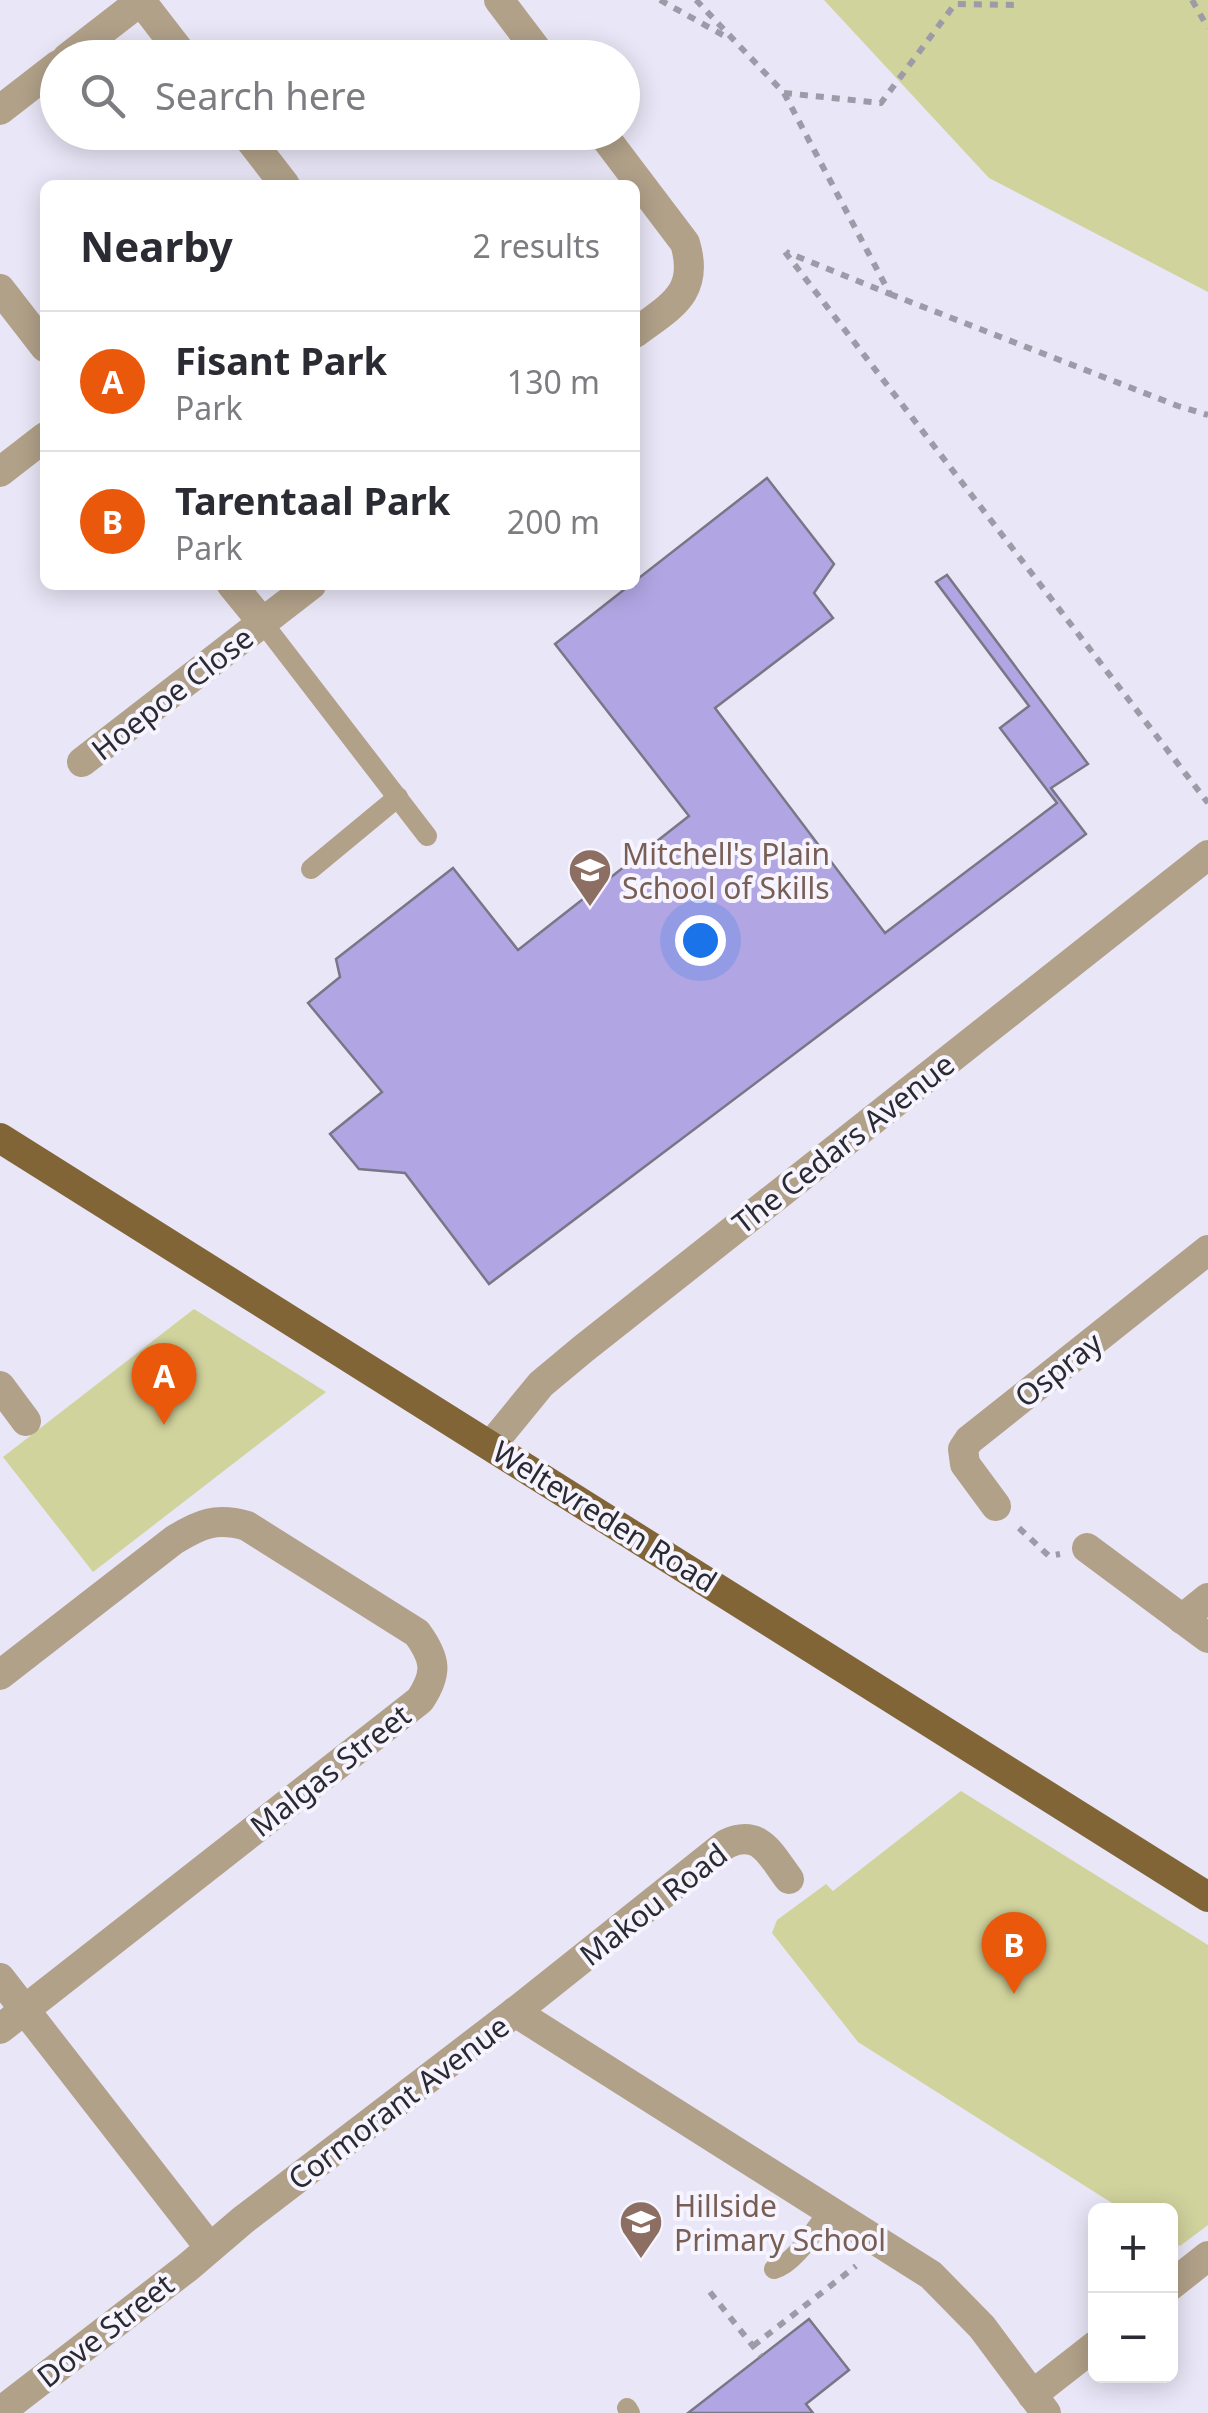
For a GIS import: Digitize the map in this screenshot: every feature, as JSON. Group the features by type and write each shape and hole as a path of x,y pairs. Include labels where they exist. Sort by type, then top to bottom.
{"main road":[{"name":"Weltevreden Road","path":"0,1138 1208,1897"}],"street":[{"path":"91,40 141,0 171,40"},
{"path":"499,0 529,40"},
{"path":"0,110 40,79"},
{"path":"258,150 280,180"},
{"path":"615,150 637,180"},
{"path":"640,184 685,243 690,260 690,276 681,295 640,330"},
{"path":"0,289 40,341"},
{"path":"0,472 40,441"},
{"path":"236,590 262,623"},
{"name":"Hoepoe Close","path":"82,762 305,590"},
{"name":"The Cedars Avenue","path":"491,1445 541,1384 584,1348 1207,858"},
{"name":"Ospray","path":"996,1506 964,1464 964,1449 969,1440 1208,1250"},
{"path":"0,1386 26,1421"},
{"name":"Malgas Street","path":"0,1675 174,1540 196,1526 226,1520 247,1526 417,1633 434,1666 430,1685 420,1700 25,2010"},
{"path":"1087,1548 1208,1638"},
{"path":"1182,1619 1208,1598"},
{"name":"Makou Road","path":"514,2012 726,1844 752,1838 762,1844 789,1879"},
{"path":"0,1978 210,2248"},
{"path":"0,2029 25,2010"},
{"name":"Cormorant Avenue","path":"210,2248 514,2012 932,2275 982,2328 1039,2404"},
{"name":"Dove Street","path":"0,2412 210,2248"},
{"path":"1178,2280 1208,2256"},
{"path":"1039,2404 1088,2353"}],"lane":[{"path":"262,623 427,836"},
{"path":"311,869 398,797"},
{"path":"774,2268 791,2259 830,2210"}],"path":[{"path":"660,0 736,42"},
{"path":"696,0 784,92 890,294"},
{"path":"784,92 880,103 955,4 1015,5 1016,0"},
{"path":"1192,0 1208,28"},
{"path":"1208,415 785,252 1208,804"},
{"path":"996,1506 1048,1556 1087,1548"},
{"path":"753,2346 884,2244"},
{"path":"710,2292 760,2356"}],"green space":[{"path":"824,0 1208,0 1208,292 989,178"},
{"path":"194,1309 326,1392 93,1572 3,1457"},
{"path":"961,1791 1208,1945 1208,2225 1180,2246 1178,2203 1112,2203 858,2042 772,1933 777,1920 826,1884 833,1891"}],"building":[{"path":"767,478 834,564 814,593 833,618 715,708 885,933 1057,803 1000,728 1029,706 936,582 947,575 1088,764 1051,788 1086,834 489,1284 405,1173 359,1169 330,1134 382,1092 308,1003 340,977 336,959 453,868 518,950 689,816 555,644 624,590 640,590 640,577"},
{"path":"809,2319 849,2370 806,2404 813,2413 688,2413"}],"place":[{"name":"Mitchell's Plain School of Skills","path":"590,908"},
{"name":"Fisant Park","path":"164,1425"},
{"name":"Tarentaal Park","path":"1014,1994"},
{"name":"Hillside Primary School","path":"641,2260"}]}
